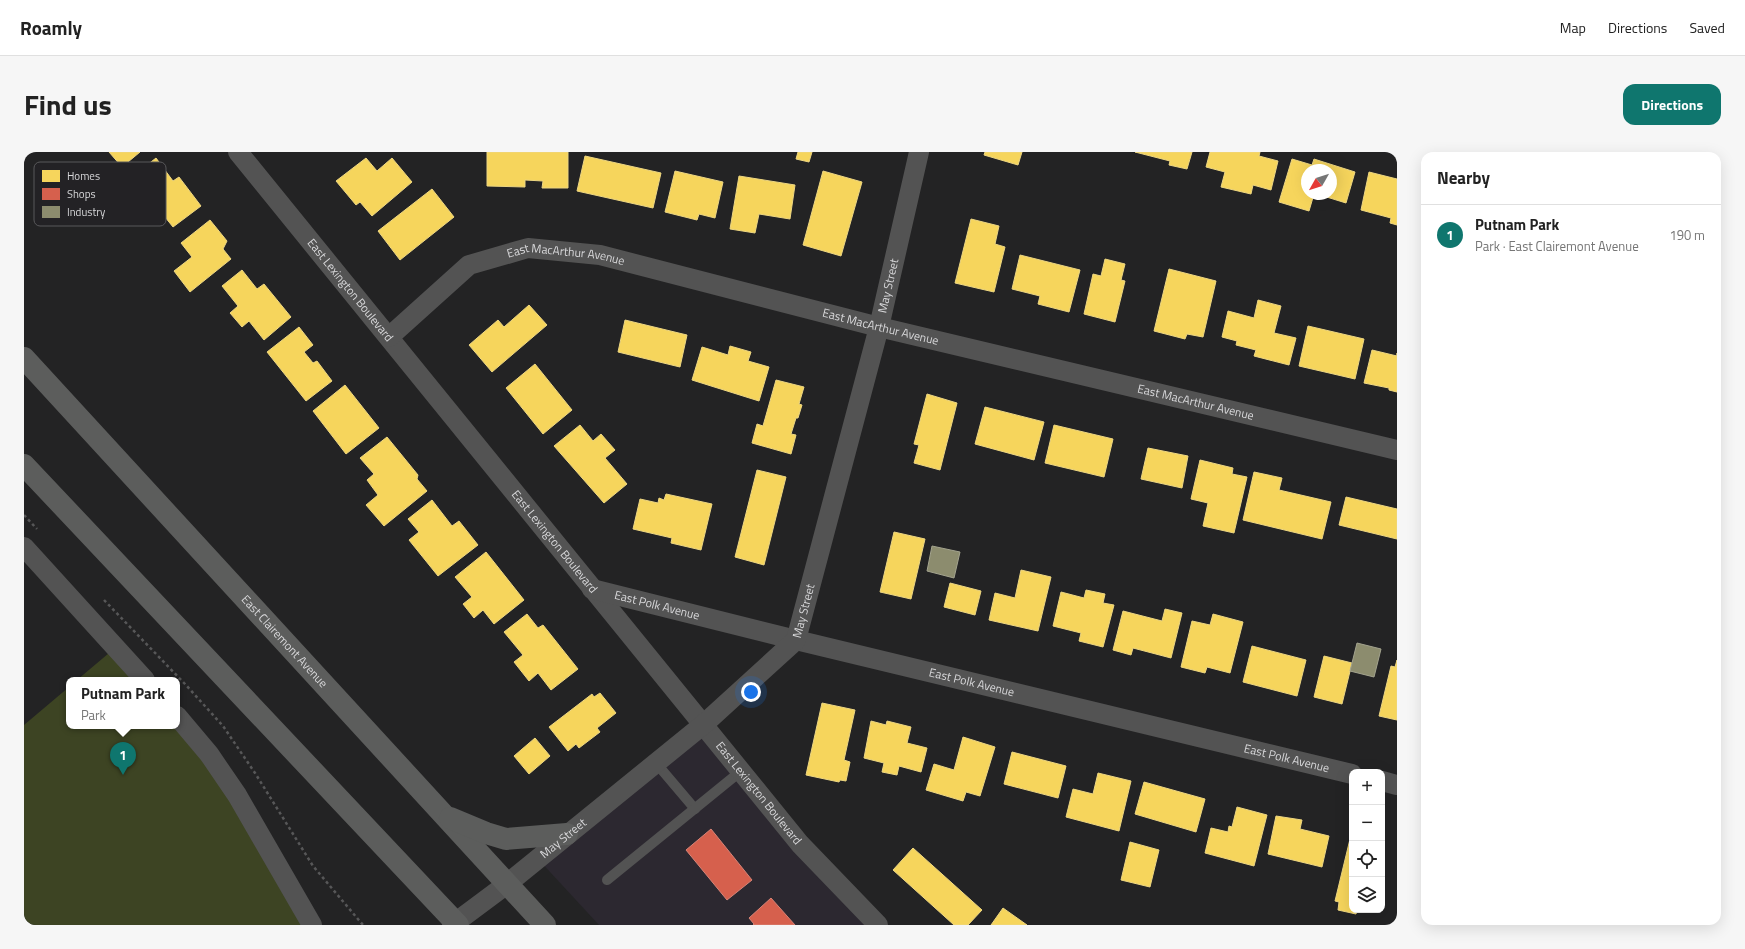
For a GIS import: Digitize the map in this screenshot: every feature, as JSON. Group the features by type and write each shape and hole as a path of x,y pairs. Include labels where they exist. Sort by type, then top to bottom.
{"main road":[{"name":"East Clairemont Avenue","path":"24,358 545,925"},
{"path":"24,465 455,924"},
{"path":"443,814 486,833 506,838 567,834"}],"street":[{"name":"East Lexington Boulevard","path":"238,152 592,590 704,724 800,844 878,925"},
{"name":"May Street","path":"455,924 507,884 704,724 796,640 879,327 920,152"},
{"name":"East MacArthur Avenue","path":"389,337 469,265 528,248 600,255 879,327 1397,450"},
{"path":"24,547 142,677"},
{"name":"East Polk Avenue","path":"592,590 1349,773"},
{"path":"180,720 209,754 237,795 312,925"},
{"path":"1385,782 1397,785"}],"lane":[{"path":"656,763 694,809"},
{"path":"607,880 741,771"}],"shaded area":[{"path":"704,724 878,925 599,925 538,859"}],"green space":[{"path":"115,648 142,677 81,677"},
{"path":"66,690 66,729 180,729 180,721 312,925 24,925 24,725"}],"building: Homes":[{"path":"109,152 140,152 128,162 118,162"},
{"path":"487,152 568,152 568,188 542,188 543,181 525,180 525,187 487,186"},
{"path":"798,152 812,152 809,162 796,159"},
{"path":"985,152 1022,152 1018,165 984,155"},
{"path":"1135,152 1192,152 1187,169 1169,165 1170,161"},
{"path":"1210,152 1260,152 1259,156 1278,161 1271,190 1253,185 1251,194 1221,187 1225,172 1206,167"},
{"path":"585,156 661,173 653,208 577,191"},
{"path":"156,158 159,162 151,162"},
{"path":"366,158 377,171 392,158 412,182 372,216 360,202 356,205 336,181"},
{"path":"1292,159 1309,164 1301,164 1301,200 1312,200 1309,211 1279,202"},
{"path":"1314,159 1330,164 1312,164"},
{"path":"1337,166 1355,172 1346,203 1336,200"},
{"path":"675,171 723,182 715,218 699,214 697,220 665,212"},
{"path":"823,171 862,182 841,256 803,245"},
{"path":"166,172 173,181 179,177 201,206 173,227 166,218"},
{"path":"1369,172 1397,179 1397,225 1390,223 1391,218 1361,210"},
{"path":"739,176 795,185 790,219 759,214 755,233 730,229"},
{"path":"432,189 454,217 400,260 378,231"},
{"path":"971,219 999,226 995,244 1005,247 994,292 955,283"},
{"path":"210,220 227,241 223,249 231,259 190,292 174,271 192,257 181,243"},
{"path":"1020,255 1080,270 1069,312 1038,304 1040,296 1012,289"},
{"path":"1105,259 1125,264 1121,280 1125,281 1115,322 1084,314 1093,274 1101,276"},
{"path":"1169,269 1216,281 1203,337 1187,334 1185,339 1154,331"},
{"path":"242,270 257,289 264,284 291,317 264,340 249,321 242,327 230,313 238,306 222,286"},
{"path":"1258,300 1281,306 1274,333 1296,338 1289,365 1254,356 1256,350 1236,345 1237,341 1222,337 1228,311 1254,318"},
{"path":"529,305 547,325 492,372 469,345 498,320 504,327"},
{"path":"625,320 687,335 680,367 618,352"},
{"path":"1308,326 1364,339 1355,379 1299,366"},
{"path":"299,327 313,345 304,352 313,363 317,361 332,381 306,401 267,352"},
{"path":"730,346 751,352 748,361 769,367 759,401 692,380 702,347 728,355"},
{"path":"1372,350 1397,356 1397,392 1389,390 1389,388 1364,383"},
{"path":"535,364 572,410 543,434 506,388"},
{"path":"776,380 804,387 799,404 802,405 791,434 796,435 791,454 752,443 757,424 763,426"},
{"path":"345,385 379,428 346,454 313,411"},
{"path":"927,394 957,403 940,470 914,463 919,445 914,444"},
{"path":"985,407 1044,422 1034,460 975,444"},
{"path":"580,425 593,441 601,434 615,450 605,458 627,484 604,503 554,446"},
{"path":"1054,425 1113,439 1104,477 1045,463"},
{"path":"387,437 418,475 417,479 427,491 384,526 366,505 378,495 367,480 374,474 360,458"},
{"path":"1148,448 1188,456 1182,488 1141,479"},
{"path":"1200,460 1233,468 1232,474 1247,477 1234,533 1203,526 1208,503 1191,499"},
{"path":"757,470 786,477 764,565 735,557"},
{"path":"1254,472 1282,478 1279,490 1331,502 1322,539 1243,520"},
{"path":"666,494 712,504 701,550 671,543 672,538 633,529 640,499 658,503 659,498 664,500"},
{"path":"1346,497 1397,509 1397,539 1339,525"},
{"path":"432,500 452,526 459,521 478,545 438,576 409,540 419,532 408,519"},
{"path":"894,532 925,539 911,599 880,592"},
{"path":"486,552 524,600 494,624 483,610 474,618 463,604 472,597 455,577"},
{"path":"1021,570 1051,577 1038,631 989,620 995,593 1015,598"},
{"path":"950,583 981,591 975,615 944,607"},
{"path":"1086,590 1105,594 1103,603 1114,605 1103,647 1079,641 1081,633 1053,626 1061,592 1084,598"},
{"path":"1165,609 1182,613 1171,658 1133,648 1131,655 1113,650 1123,611 1162,621"},
{"path":"527,614 538,628 543,625 578,669 551,690 538,673 529,681 514,662 523,655 504,632"},
{"path":"1213,614 1243,622 1230,673 1207,667 1205,673 1181,667 1192,621 1210,625"},
{"path":"1252,646 1306,660 1297,696 1243,682"},
{"path":"1324,656 1352,663 1342,704 1314,697"},
{"path":"1397,660 1397,720 1379,716 1391,666 1395,667"},
{"path":"600,693 616,713 597,728 600,732 579,748 576,744 568,751 549,727 592,694 594,697"},
{"path":"822,703 855,710 844,760 850,762 846,781 840,780 839,782 806,775"},
{"path":"871,721 886,725 887,721 911,727 907,743 927,748 921,772 899,766 897,775 882,772 884,763 864,758"},
{"path":"963,737 995,747 980,796 966,792 963,801 926,790 934,764 954,770"},
{"path":"535,738 550,756 529,774 514,756"},
{"path":"1012,752 1066,766 1058,798 1004,784"},
{"path":"1098,773 1131,781 1119,831 1066,817 1073,789 1093,794"},
{"path":"1144,782 1205,799 1196,832 1135,814"},
{"path":"1237,807 1267,815 1254,866 1205,853 1211,828 1228,832 1229,826 1232,827"},
{"path":"1276,816 1302,820 1300,829 1329,836 1322,867 1268,854"},
{"path":"1130,842 1159,850 1150,887 1121,880"},
{"path":"1349,843 1349,912 1338,910 1339,902 1335,901"},
{"path":"913,848 982,910 968,925 954,925 893,870"},
{"path":"1003,908 1027,925 991,925"}],"building: Shops":[{"path":"711,829 752,880 727,900 686,850"},
{"path":"771,898 795,925 753,925 754,924 749,918"}],"building: Industry":[{"path":"932,546 960,552 954,578 927,571"},
{"path":"1357,643 1381,649 1374,677 1350,671"}],"place":[{"name":"Putnam Park","path":"123,775"}]}
